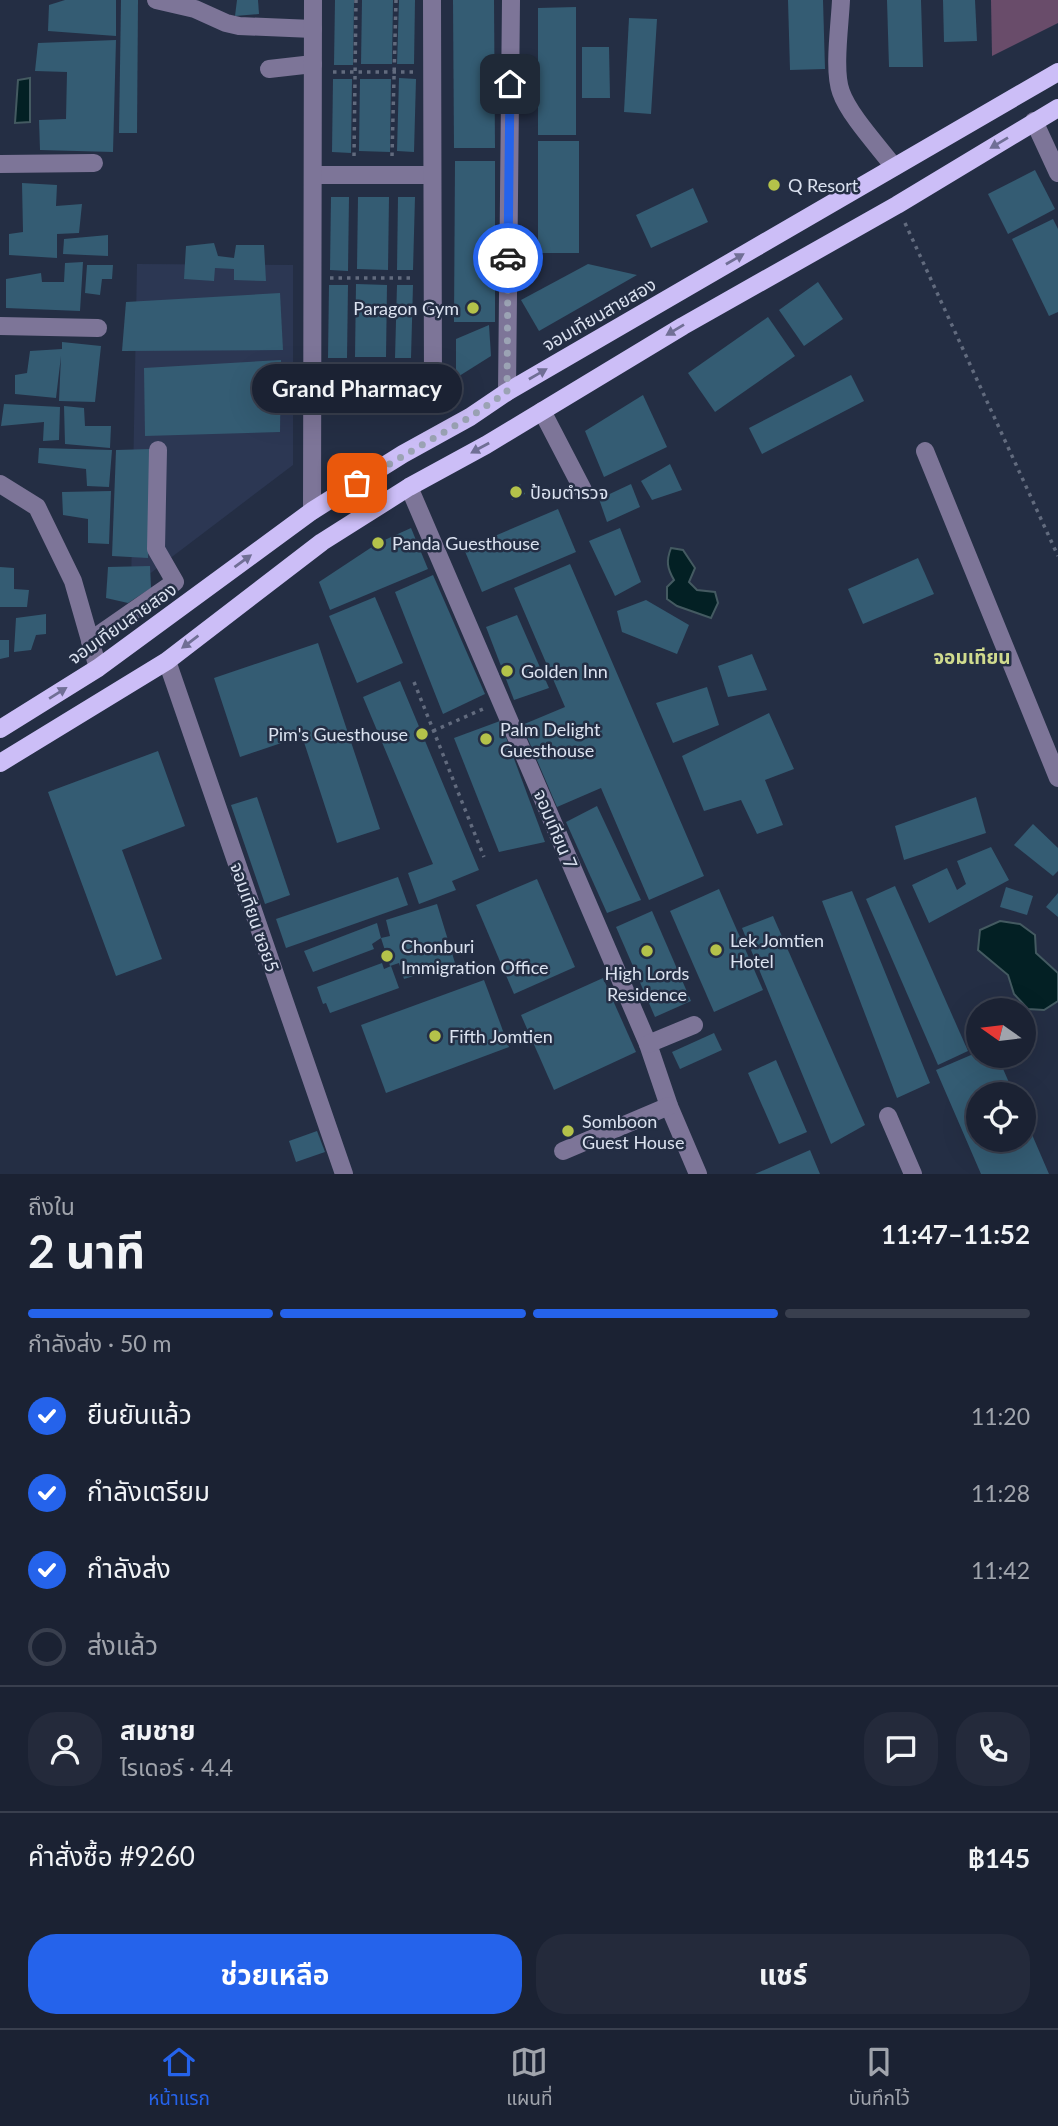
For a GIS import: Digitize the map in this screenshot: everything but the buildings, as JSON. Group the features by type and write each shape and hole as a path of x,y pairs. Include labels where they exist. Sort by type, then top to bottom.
{"main road":[{"name":"จอมเทียนสายสอง","path":"0,729 98,668 312,511 403,454 1058,72"},
{"path":"0,763 167,660 322,542 409,487 683,326 897,205 1058,108"}],"street":[{"path":"156,0 195,9 239,26 313,29"},
{"path":"312,511 313,0"},
{"path":"312,387 433,386 432,0"},
{"path":"507,392 511,0"},
{"path":"841,0 838,75 841,92 894,167"},
{"path":"269,69 313,68"},
{"path":"1034,121 1058,173"},
{"path":"0,164 94,163"},
{"path":"313,175 432,176"},
{"path":"0,326 99,328"},
{"path":"542,411 583,490"},
{"path":"90,641 175,582 156,549 158,450"},
{"path":"925,451 1058,778"},
{"path":"0,484 37,507 73,581 98,668"},
{"name":"จอมเทียน 7","path":"409,487 649,1044 669,1106 698,1174"},
{"name":"จอมเทียน ซอย5","path":"167,660 320,1122 344,1174"},
{"path":"649,1044 694,1025"},
{"path":"563,1151 669,1106"},
{"path":"888,1116 913,1174"}],"path":[{"path":"354,175 356,0"},
{"path":"391,175 396,0"},
{"path":"313,68 355,72 432,72"},
{"path":"897,205 1058,556"},
{"path":"312,278 432,278"},
{"path":"414,682 484,857"},
{"path":"433,731 501,701"}],"shaded area":[{"path":"991,0 1058,0 1058,23 992,56"},
{"path":"30,78 30,122 15,123 18,80"},
{"path":"137,264 293,265 293,465 131,588"},
{"path":"671,548 683,550 695,568 689,582 697,590 715,592 718,603 711,618 677,606 667,599 667,587 674,580 668,564"},
{"path":"1000,921 1020,924 1035,935 1036,953 1058,973 1058,1001 1044,1010 1036,1010 1036,998 1018,998 1008,975 978,950 980,930"}],"way so far":[{"path":"357,483 470,417 507,392 508,258"}],"place":[{"name":"Q Resort","path":"774,185"},
{"name":"Paragon Gym","path":"473,308"},
{"name":"Grand Pharmacy","path":"357,483"},
{"name":"ป้อมตำรวจ","path":"516,492"},
{"name":"Panda Guesthouse","path":"378,543"},
{"name":"Golden Inn","path":"507,671"},
{"name":"Pim's Guesthouse","path":"422,734"},
{"name":"Palm Delight Guesthouse","path":"486,739"},
{"name":"Lek Jomtien Hotel","path":"716,950"},
{"name":"High Lords Residence","path":"647,951"},
{"name":"Chonburi Immigration Office","path":"387,956"},
{"name":"Fifth Jomtien","path":"435,1036"},
{"name":"Somboon Guest House","path":"568,1131"}],"district":[{"name":"จอมเทียน","path":"972,656"}],"route":[{"path":"508,258 510,84"}]}
